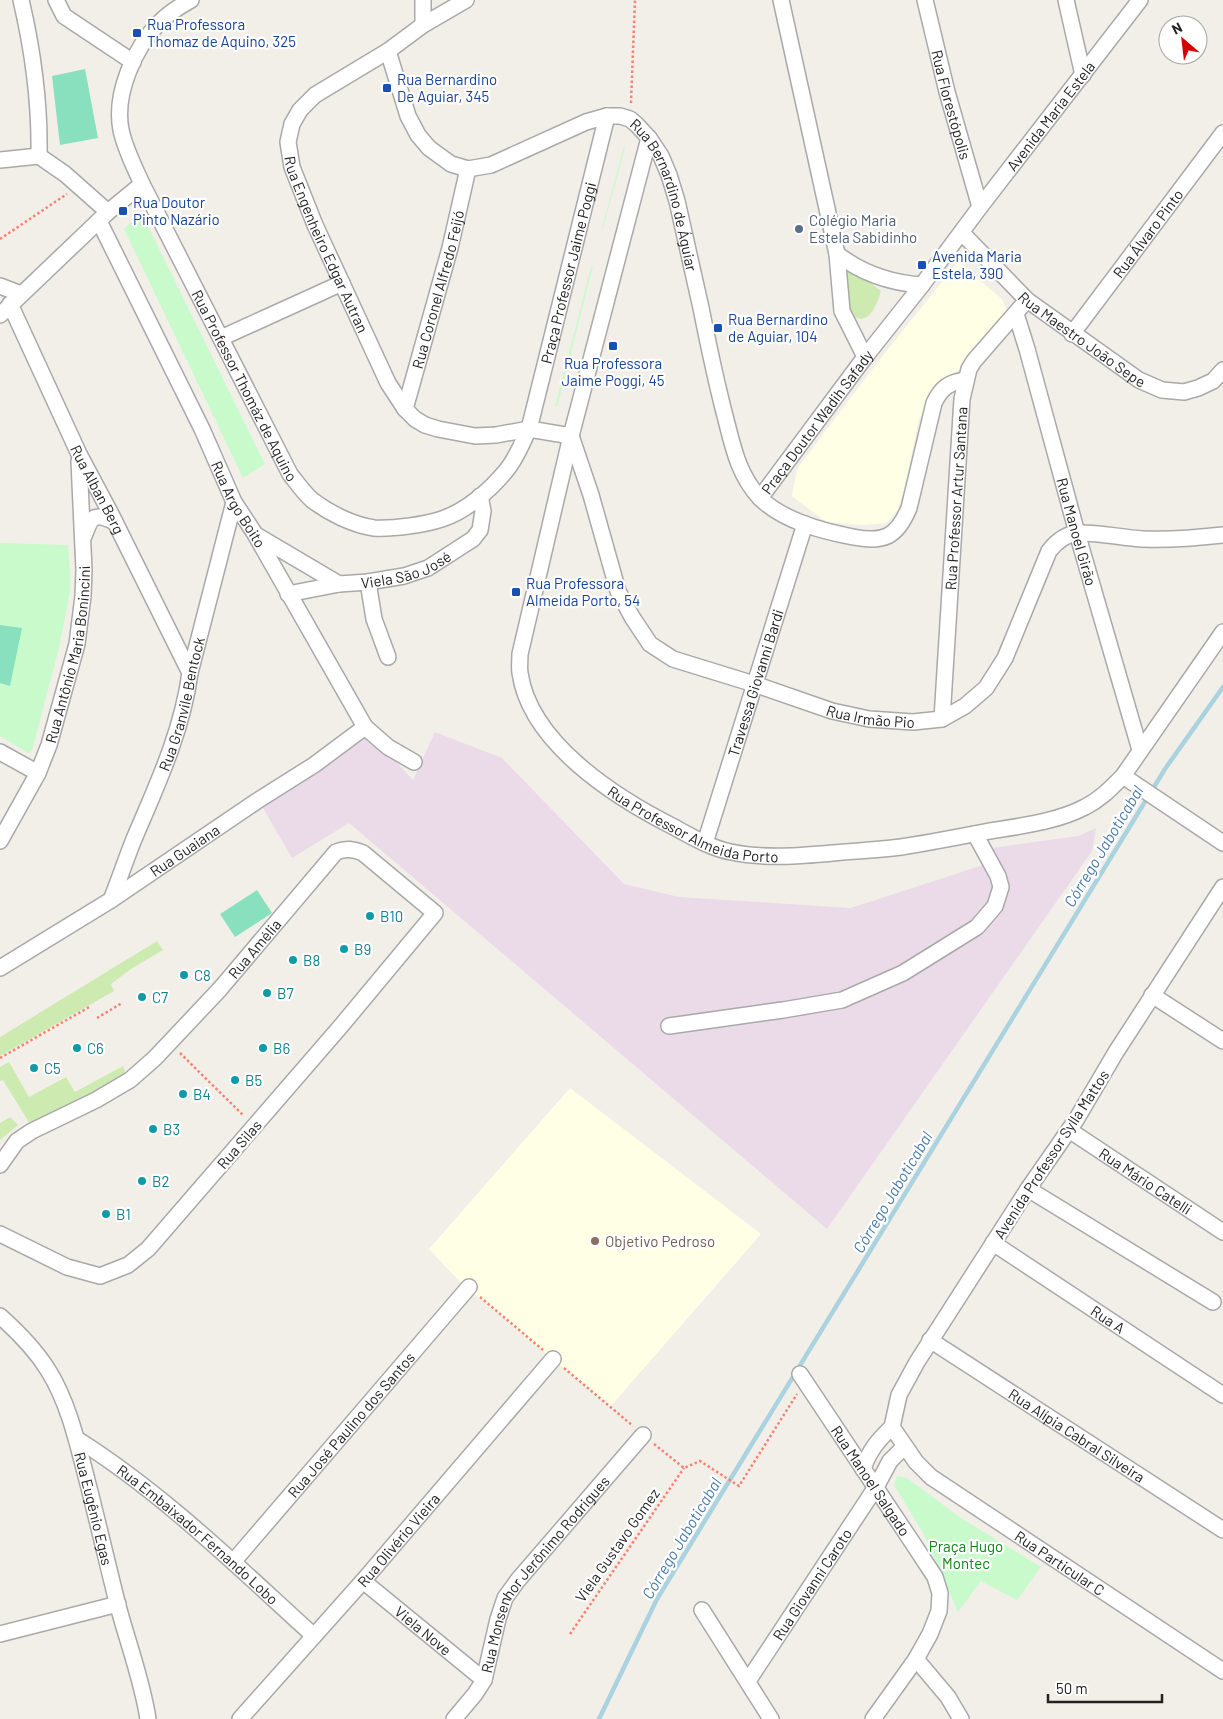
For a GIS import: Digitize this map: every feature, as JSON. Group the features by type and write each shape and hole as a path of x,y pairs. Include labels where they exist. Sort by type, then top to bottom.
{"street":[{"path":"21,0 32,51 40,126 39,156"},
{"path":"56,0 64,16 133,62"},
{"name":"Rua Professor Thomáz de Aquino","path":"191,0 160,22 146,40 133,62 123,83 120,96 121,128 125,147 142,184 290,474 311,499 329,512 374,528 402,526 443,519 470,504 506,471 529,429"},
{"path":"423,0 423,25"},
{"name":"Rua Engenheiro Edgar Autran","path":"466,0 423,25 388,51 315,95 300,110 292,124 288,142 292,167 315,225 388,383 405,409 415,419 425,425 475,436 496,435 529,429"},
{"path":"781,0 837,254 842,310 865,358"},
{"name":"Rua Florestópolis","path":"925,0 947,92 980,207"},
{"path":"1066,0 1083,75"},
{"name":"Avenida Maria Estela","path":"962,233 1140,0"},
{"name":"Rua Bernardino de Águiar","path":"388,51 408,116 418,135 439,156 451,164 468,169 492,166 566,130 607,116 620,116 630,119 649,138 661,156 677,201 737,461 748,483 760,498"},
{"name":"Praça Professor Jaime Poggi","path":"529,429 607,116"},
{"name":"Rua Álvaro Pinto","path":"1072,334 1223,133"},
{"path":"529,429 571,436 649,138"},
{"path":"0,160 39,156 54,165 79,186 103,217"},
{"name":"Rua Coronel Alfredo Feijó","path":"405,409 450,248 468,169"},
{"path":"0,286 10,304 103,217 142,184"},
{"name":"Rua Argo Boito","path":"103,217 234,502 365,727 388,746 414,762"},
{"name":"Rua Maestro João Sepe","path":"962,233 1027,300 1072,334 1139,380 1162,390 1184,392 1212,381 1223,370"},
{"name":"Praça Doutor Wadih Safady","path":"962,233 760,498 776,510 805,524 866,539 892,534 903,523 909,508 934,404 939,394 949,384 966,380"},
{"path":"837,254 852,266 882,278 902,284 922,285"},
{"path":"221,338 342,282"},
{"name":"Rua Professor Artur Santana","path":"942,719 961,406 966,380 969,369 974,361 1027,300"},
{"name":"Rua Alban Berg","path":"10,304 78,454 115,522 190,673"},
{"name":"Rua Manoel Girão","path":"1016,314 1140,750"},
{"name":"Rua Irmão Pio","path":"571,436 591,495 618,591 650,644 673,659 832,711 869,720 913,722 942,719 965,706 986,688 1005,658 1049,551 1056,542 1077,533"},
{"name":"Rua Professor Almeida Porto","path":"571,436 520,654 520,673 526,696 540,723 560,747 595,779 646,813 705,843 730,852 767,856 808,855 900,847 1017,827 1058,817 1084,807 1107,793 1123,776 1223,632"},
{"name":"Rua Antônio Maria Bonincini","path":"0,841 38,773 49,745 77,644 83,596 83,538 78,454"},
{"name":"Viela São José","path":"288,594 339,584 368,582 404,576 428,568 473,539 480,530 482,519 480,496"},
{"name":"Rua Granvile Bentock","path":"112,900 134,840 162,774 187,698 190,673 234,502"},
{"path":"83,538 89,523 94,517 100,516 115,522"},
{"name":"Travessa Giovanni Bardi","path":"705,843 805,524"},
{"path":"1077,533 1142,539 1191,539 1223,535"},
{"path":"254,534 339,584"},
{"path":"368,582 374,619 388,657"},
{"name":"Rua Guaiana","path":"0,968 112,900 257,801 314,765 365,727"},
{"path":"0,752 38,773"},
{"path":"1123,776 1223,843"},
{"path":"669,1026 842,1000 903,973 977,927 995,906 1001,887 998,876 975,834"},
{"name":"Rua Amélia","path":"0,1164 18,1141 32,1131 96,1100 130,1080 155,1058 220,990 336,852 354,849 364,853 436,913"},
{"name":"Avenida Professor Sylla Mattos","path":"892,1428 899,1395 930,1340 1028,1188 1069,1130 1152,995 1223,887"},
{"name":"Rua Silas","path":"0,1234 67,1267 100,1276 128,1265 148,1249 436,913"},
{"path":"1152,995 1223,1041"},
{"name":"Rua Mário Catelli","path":"1069,1130 1223,1232"},
{"path":"1028,1188 1213,1302"},
{"name":"Rua A","path":"993,1243 1223,1395"},
{"name":"Rua José Paulino dos Santos","path":"234,1562 469,1287"},
{"name":"Rua Eugênio Egas","path":"0,1316 28,1343 49,1372 62,1398 77,1439 118,1604 135,1661 148,1719"},
{"name":"Rua Alípia Cabral Silveira","path":"930,1340 1223,1530"},
{"name":"Rua Olivério Vieira","path":"240,1719 363,1581 553,1359"},
{"name":"Rua Manoel Salgado","path":"802,1378 935,1577 940,1593 939,1611 930,1634 916,1659 874,1719"},
{"path":"862,1468 867,1455 875,1443 892,1428 904,1447 890,1461 876,1487"},
{"name":"Rua Monsenhor Jerônimo Rodrigues","path":"454,1719 476,1694 484,1680 498,1619 505,1598 518,1580 643,1435"},
{"name":"Rua Embaixador Fernando Lobo","path":"77,1439 134,1478 234,1562 314,1636"},
{"name":"Rua Particular C","path":"904,1447 922,1470 1223,1671"},
{"name":"Rua Giovanni Caroto","path":"748,1681 876,1487"},
{"name":"Viela Nove","path":"363,1581 484,1680"},
{"path":"0,1634 118,1604"},
{"path":"702,1610 771,1719"},
{"path":"916,1659 948,1697 961,1719"}],"path":[{"path":"630,119 635,0"},
{"path":"0,239 79,186"},
{"path":"98,1018 122,1003"},
{"path":"0,1058 91,1006"},
{"path":"177,1050 240,1111"},
{"path":"643,1435 684,1468 700,1461 739,1486 802,1378"},
{"name":"Viela Gustavo Gomez","path":"570,1634 684,1468"}],"shaded area":[{"path":"958,262 1002,299 1008,315 964,367 944,378 919,419 898,510 886,523 863,525 826,522 792,496 797,469 880,359"},
{"path":"365,729 413,780 435,732 502,758 624,884 679,897 851,908 986,864 984,849 1078,836 1096,828 1092,851 827,1229 349,823 292,858 260,803"},
{"name":"Objetivo Pedroso","path":"570,1088 761,1234 610,1407 459,1281 429,1249"}],"green space":[{"path":"85,69 98,138 60,145 52,76"},
{"path":"625,148 602,231 603,224"},
{"path":"138,215 142,215 146,222 265,464 243,478 124,229"},
{"path":"593,266 557,407 555,407 591,267"},
{"path":"848,272 869,282 881,291 873,310 865,318 854,317 847,312 844,293"},
{"path":"0,543 68,545 70,591 59,648 33,747 31,752 28,753 0,736"},
{"path":"0,625 22,628 10,686 0,683"},
{"path":"257,890 272,913 235,937 220,914"},
{"path":"157,941 163,950 131,969 111,984 114,991 0,1056 0,1037"},
{"path":"9,1062 29,1097 66,1077 75,1092 123,1066 128,1080 33,1129 3,1080 0,1081 0,1067"},
{"path":"10,1117 18,1125 0,1140 0,1123"},
{"name":"Praça Hugo Montec","path":"897,1476 907,1478 961,1518 1041,1567 1017,1600 981,1581 958,1612 923,1533 894,1485"}],"waterway":[{"name":"Córrego Jaboticabal","path":"599,1719 657,1599 1165,769 1223,687"}],"place":[{"name":"Rua Professora Thomaz de Aquino, 325","path":"137,33"},
{"name":"Rua Bernardino De Aguiar, 345","path":"387,88"},
{"name":"Rua Doutor Pinto Nazário","path":"123,211"},
{"name":"Colégio Maria Estela Sabidinho","path":"799,229"},
{"name":"Avenida Maria Estela, 390","path":"922,265"},
{"name":"Rua Bernardino de Aguiar, 104","path":"718,328"},
{"name":"Rua Professora Jaime Poggi, 45","path":"613,346"},
{"name":"Rua Professora Almeida Porto, 54","path":"516,592"},
{"name":"B10","path":"370,916"},
{"name":"B9","path":"344,949"},
{"name":"B8","path":"293,960"},
{"name":"C8","path":"184,975"},
{"name":"B7","path":"267,993"},
{"name":"C7","path":"142,997"},
{"name":"C6","path":"77,1048"},
{"name":"B6","path":"263,1048"},
{"name":"C5","path":"34,1068"},
{"name":"B5","path":"235,1080"},
{"name":"B4","path":"183,1094"},
{"name":"B3","path":"153,1129"},
{"name":"B2","path":"142,1181"},
{"name":"B1","path":"106,1214"},
{"name":"Objetivo Pedroso","path":"595,1241"}]}
